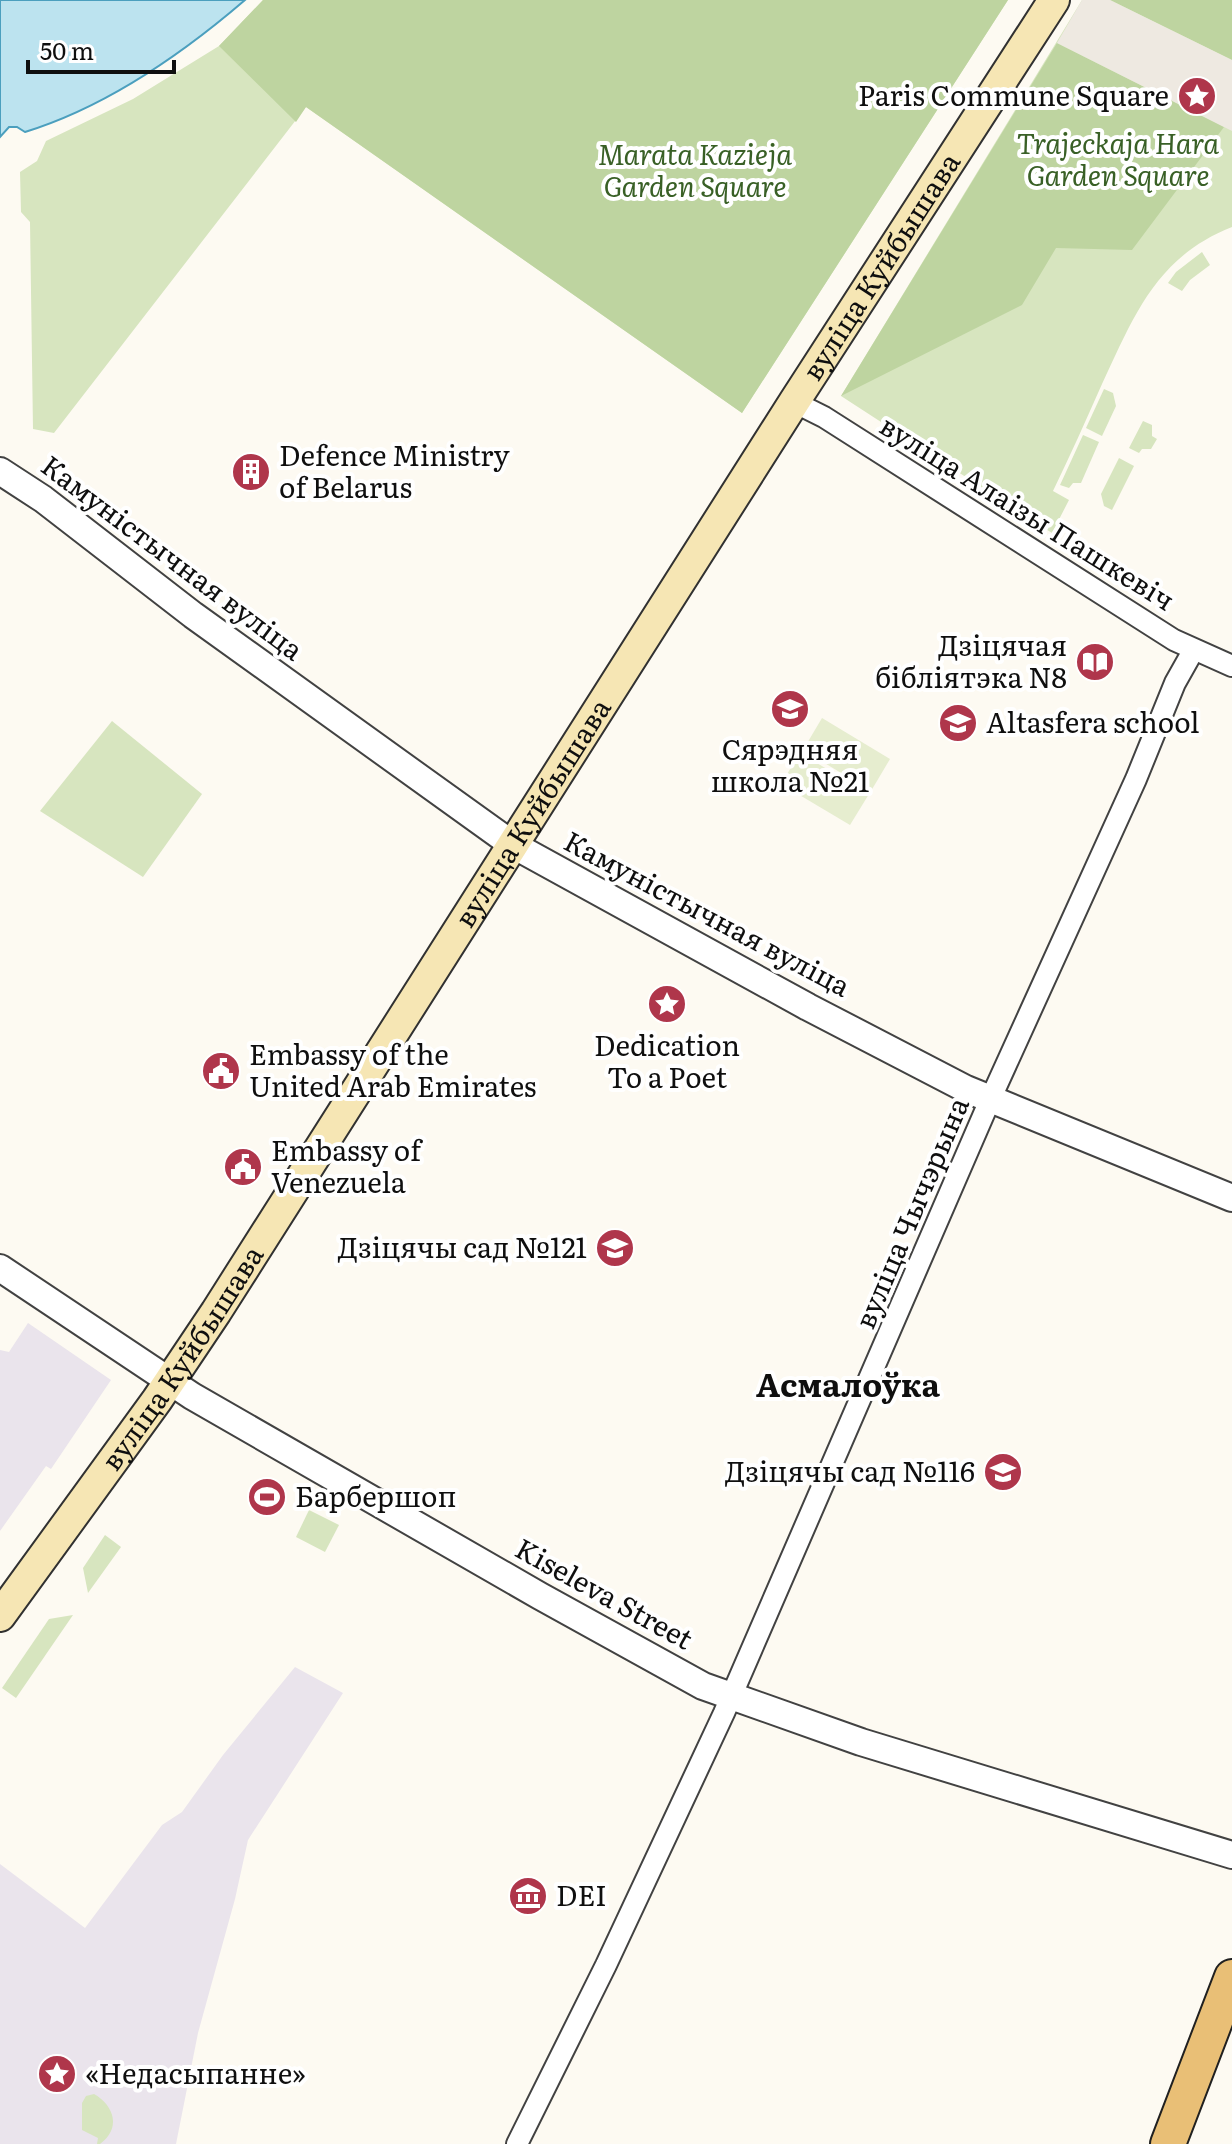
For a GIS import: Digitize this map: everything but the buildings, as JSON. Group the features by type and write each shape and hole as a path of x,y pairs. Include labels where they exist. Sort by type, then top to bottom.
{"main road":[{"name":"вуліца Куйбышава","path":"0,1616 170,1382 391,1041 794,402 1054,0"},
{"path":"1168,2144 1232,1977"}],"street":[{"name":"вуліца Алаізы Пашкевіч","path":"794,402 824,417 1193,651 1232,666"},
{"name":"Камуністычная вуліца","path":"0,473 43,499 193,615 513,845 808,1007 990,1100 1232,1198"},
{"name":"вуліца Чычэрына","path":"517,2144 669,1833 897,1319 990,1100 1056,959 1175,683 1193,651"},
{"name":"Kiseleva Street","path":"0,1268 170,1382 554,1604 703,1686 873,1746 1232,1855"}],"shaded area":[{"name":"Paris Commune Square","path":"1082,0 1110,0 1232,60 1232,131 1057,43"},
{"path":"28,1323 111,1380 51,1469 46,1466 0,1531 0,1350 9,1352"},
{"path":"295,1667 343,1693 248,1840 198,2033 176,2144 0,2144 0,1864 85,1928 162,1825 182,1812 223,1755"}],"green space":[{"name":"Marata Kazieja Garden Square","path":"263,0 1008,0 742,413 306,107 54,433 33,429 30,222 21,212 20,172 37,161 46,141 133,99 219,46"},
{"name":"Marata Kazieja Garden Square","path":"263,0 1008,0 742,413 306,107 296,122 219,46"},
{"name":"Trajeckaja Hara Garden Square","path":"1082,0 1232,0 1232,227 1184,255 1150,291 1137,312 1053,491 1069,500 1052,533 841,396"},
{"path":"1110,0 1232,0 1232,60"},
{"path":"1057,43 1224,127 1132,250 1056,248 1022,305 841,396"},
{"path":"1202,252 1210,265 1190,280 1182,291 1168,283 1176,272"},
{"path":"1104,389 1113,393 1116,406 1102,436 1086,428"},
{"path":"1143,421 1152,425 1152,436 1157,439 1151,449 1142,449 1139,453 1129,448"},
{"path":"1083,435 1099,442 1081,483 1073,483 1069,488 1060,485"},
{"path":"1119,458 1134,466 1112,510 1104,506 1101,494"},
{"path":"822,718 890,759 871,791 803,750"},
{"path":"112,721 202,794 143,877 40,811"},
{"path":"800,753 869,794 850,825 781,784"},
{"path":"309,1510 339,1525 325,1552 296,1537"},
{"path":"105,1535 121,1547 88,1593 83,1568"},
{"path":"73,1615 16,1698 2,1688 49,1619"},
{"path":"94,2094 107,2105 113,2118 111,2132 100,2144 97,2144 98,2138 82,2130 82,2103 86,2096"}],"water":[{"path":"0,0 245,0 169,59 113,94 85,109 25,132 9,127 0,137"}],"place":[{"name":"Paris Commune Square","path":"1197,96"},
{"name":"Defence Ministry of Belarus","path":"251,472"},
{"name":"Дзіцячая бібліятэка N8","path":"1095,662"},
{"name":"Сярэдняя школа №21","path":"790,709"},
{"name":"Altasfera school","path":"958,723"},
{"name":"Dedication To a Poet","path":"667,1004"},
{"name":"Embassy of the United Arab Emirates","path":"221,1071"},
{"name":"Embassy of Venezuela","path":"243,1167"},
{"name":"Дзіцячы сад №121","path":"615,1248"},
{"name":"Дзіцячы сад №116","path":"1003,1472"},
{"name":"Барбершоп","path":"267,1497"},
{"name":"DEI","path":"528,1896"},
{"name":"«Недасыпанне»","path":"57,2074"}],"district":[{"name":"Асмалоўка","path":"848,1386"}]}
